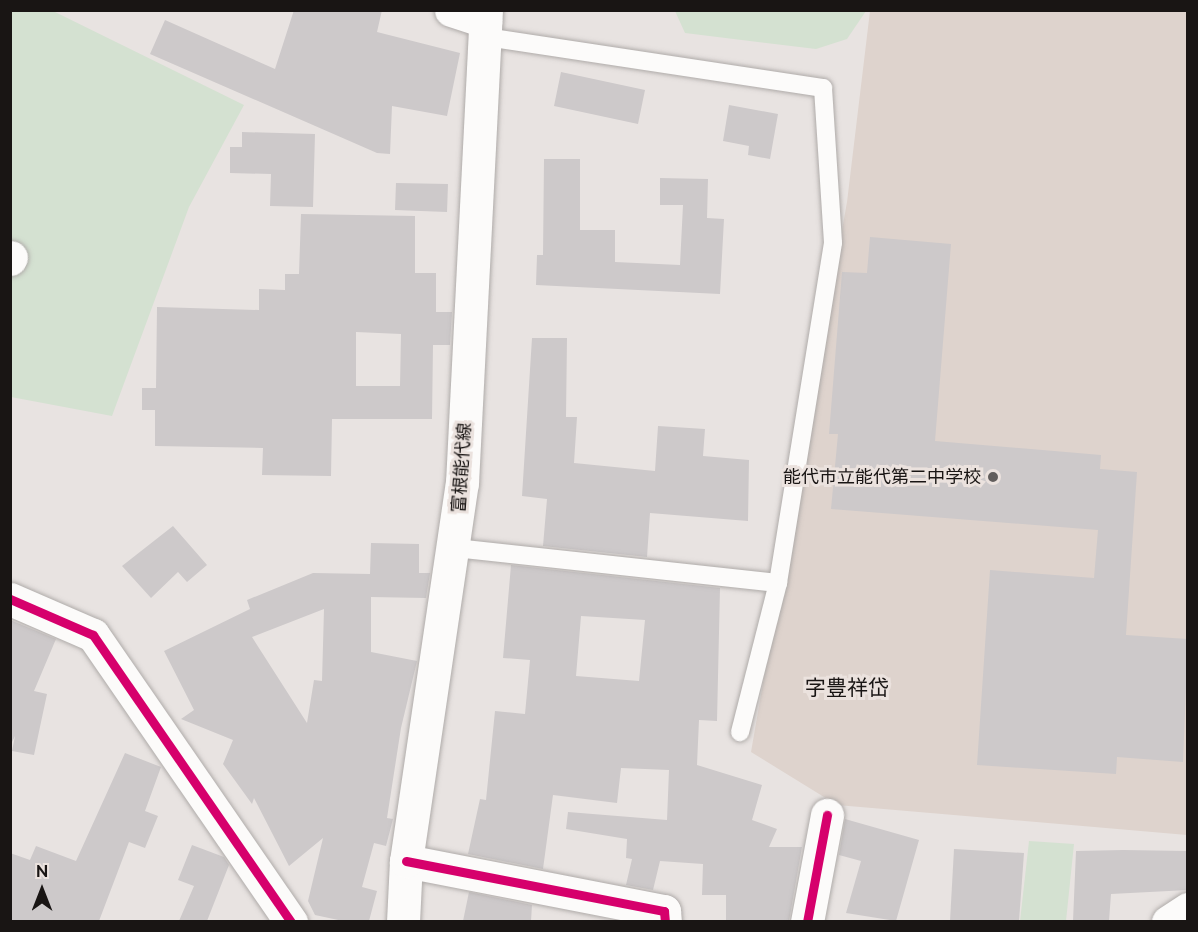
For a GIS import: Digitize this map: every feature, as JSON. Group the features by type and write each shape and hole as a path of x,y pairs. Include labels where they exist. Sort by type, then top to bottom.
{"main road":[{"path":"450,10 486,23"},
{"name":"富根能代線","path":"403,921 406,861 455,548 486,23"},
{"path":"10,599 93,635 291,921"},
{"path":"807,921 827,815"},
{"path":"406,861 664,911 665,921"},
{"path":"1168,921 1188,909"}],"lane":[{"path":"486,23 823,88 833,243 778,583 740,732"},
{"path":"455,548 778,583"}],"shaded area":[{"name":"能代市立能代第二中学校","path":"870,11 1187,11 1187,835 837,805 751,752 847,202"}],"green space":[{"path":"675,10 866,11 847,39 816,49 685,33"},
{"path":"10,11 53,11 244,105 189,207 112,416 11,397 11,278 20,255 10,251"},
{"path":"1029,841 1074,844 1066,921 1020,921"}],"building":[{"path":"294,10 382,10 377,32 460,53 447,116 392,106 390,154 377,153 150,54 165,20 275,69"},
{"path":"561,72 645,90 638,124 554,106"},
{"path":"729,105 778,114 770,159 748,155 749,146 723,141"},
{"path":"242,132 315,134 313,207 270,206 271,174 230,173 230,147 242,147"},
{"path":"544,159 580,159 580,230 615,230 615,262 680,265 683,205 660,205 660,178 708,179 707,218 724,219 720,294 536,285 537,255 543,255"},
{"path":"396,183 448,184 447,212 395,210"},
{"path":"301,214 415,216 415,273 436,273 436,312 452,312 450,345 433,345 432,419 332,419 331,476 262,475 263,448 155,446 155,410 142,410 142,388 156,388 157,307 259,310 259,289 285,290 285,274 299,274","holes":["356,332 401,334 400,386 356,386"]},
{"path":"870,237 951,244 935,441 1101,455 1100,469 1137,472 1126,635 1188,639 1183,762 1117,757 1116,774 977,765 990,570 1094,578 1098,530 831,509 838,434 829,434 842,272 867,273"},
{"path":"532,338 567,338 566,417 577,417 574,463 655,471 658,426 705,429 703,456 749,460 748,521 650,513 647,557 543,546 547,499 522,496"},
{"path":"173,526 207,565 187,582 178,572 151,598 122,566"},
{"path":"371,543 419,544 419,573 430,573 426,598 371,597 371,652 417,661 401,728 387,818 393,819 386,846 374,843 362,887 377,891 369,921 343,921 315,915 308,901 323,838 289,866 254,798 252,804 223,764 233,740 181,719 194,710 164,651 250,609 247,600 313,573 370,574","holes":["324,609 322,681 314,680 307,723 252,637"]},
{"path":"511,565 720,588 717,721 699,720 697,765 762,785 752,820 777,829 769,847 802,847 789,921 726,921 726,895 702,895 703,864 660,861 653,890 626,885 632,859 626,858 627,839 566,829 568,812 667,820 669,770 621,768 617,803 553,795 543,869 468,854 480,799 486,800 495,711 525,714 530,660 503,658","holes":["581,616 645,620 639,681 576,676"]},
{"path":"10,620 56,639 34,691 47,694 34,755 12,751 15,736 10,746"},
{"path":"125,753 161,767 145,811 158,816 145,848 129,842 99,921 10,921 10,853 30,860 36,846 76,861"},
{"path":"845,819 919,840 896,921 846,913 861,861 839,855"},
{"path":"192,845 224,857 229,865 207,921 179,921 194,886 178,880"},
{"path":"954,849 1024,853 1019,921 950,921"},
{"path":"1076,851 1188,851 1188,890 1111,894 1109,921 1073,921"},
{"path":"469,892 532,905 531,921 463,921"}],"cycle path":[{"path":"10,599 93,635 291,922"},
{"path":"807,922 827,815"},
{"path":"406,861 664,911 665,922"}],"place":[{"name":"能代市立能代第二中学校","path":"993,477"}],"district":[{"name":"字豊祥岱","path":"847,688"}]}
